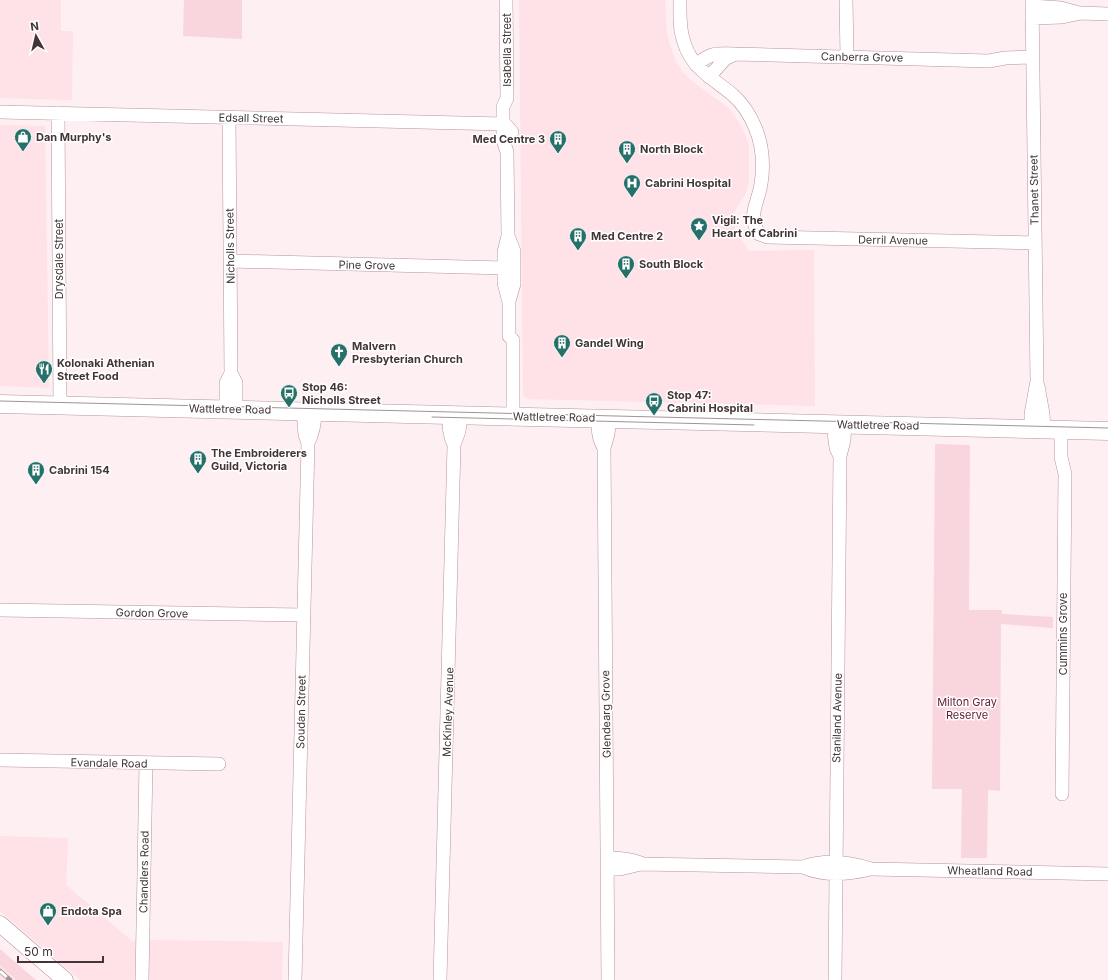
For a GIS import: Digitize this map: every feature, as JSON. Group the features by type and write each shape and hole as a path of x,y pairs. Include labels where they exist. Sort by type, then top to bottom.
{"main road":[{"name":"Wattletree Road","path":"0,404 1108,431"}],"street":[{"name":"Isabella Street","path":"506,0 507,100 503,107 507,128 503,140 507,152 508,236 504,252 504,283 509,302 509,336 513,340 509,416"},
{"path":"680,0 682,35 688,53 696,65 709,77 725,59 735,54"},
{"path":"846,0 847,57"},
{"path":"1032,8 1062,17 1081,13 1108,14"},
{"name":"Thanet Street","path":"1032,8 1037,381 1043,414 1051,429"},
{"name":"Canberra Grove","path":"696,65 704,58 716,53 989,61 1005,65 1033,62"},
{"name":"Derril Avenue","path":"709,77 743,105 751,117 756,129 762,154 763,167 761,186 753,214 755,228 759,234 767,237 1035,243"},
{"name":"Edsall Street","path":"0,112 229,118 507,128"},
{"name":"Drysdale Street","path":"58,113 60,405"},
{"name":"Nicholls Street","path":"229,118 231,373 236,383 231,409"},
{"name":"Isabella Street","path":"508,236 514,251 514,284 509,302"},
{"name":"Pine Grove","path":"230,261 504,268"},
{"name":"Soudan Street","path":"295,980 308,444 312,436 315,423 309,411"},
{"name":"McKinley Avenue","path":"440,980 454,445 459,431 455,415"},
{"name":"Glendearg Grove","path":"604,418 608,434 604,448 608,980"},
{"name":"Staniland Avenue","path":"835,980 840,456 844,440 839,424"},
{"name":"Cummins Grove","path":"1051,429 1069,457 1065,474 1062,794"},
{"name":"Gordon Grove","path":"0,610 304,616"},
{"name":"Evandale Road","path":"0,760 146,764 219,764"},
{"name":"Chandlers Road","path":"142,980 146,764"},
{"name":"Wheatland Road","path":"607,863 620,858 633,860 641,864 803,867 813,863 836,868 859,865 871,868 1108,874"},
{"path":"0,924 65,980"},
{"path":"0,937 50,980"}],"shaded area":[{"path":"0,0 61,0 61,31 73,31 72,100 0,98"},
{"name":"Cabrini Hospital","path":"519,0 665,0 667,34 676,62 682,71 693,82 729,108 746,136 749,148 749,181 746,193 732,216 735,230 749,251 814,250 815,406 528,399 523,395"},
{"path":"0,125 45,126 49,388 0,386"},
{"path":"0,836 68,838 66,885 132,941 283,942 282,980 80,980 0,911"},
{"path":"0,965 16,980 0,980"}],"green space":[{"path":"184,0 242,0 242,39 183,36"},
{"name":"Milton Gray Reserve","path":"935,444 970,445 969,610 1002,610 1002,614 1053,617 1053,628 1001,624 1000,791 988,790 987,858 961,858 962,789 932,789"},
{"path":"0,949 36,980 16,980 0,965"}],"tram line":[{"path":"0,401 1108,428"},
{"path":"432,417 754,425"}],"railway":[{"path":"0,971 10,980"}],"place":[{"name":"Dan Murphy's","path":"23,152"},
{"name":"Med Centre 3","path":"558,154"},
{"name":"North Block","path":"627,164"},
{"name":"Cabrini Hospital","path":"632,198"},
{"name":"Vigil: The Heart of Cabrini","path":"699,241"},
{"name":"Med Centre 2","path":"578,251"},
{"name":"South Block","path":"626,279"},
{"name":"Gandel Wing","path":"562,358"},
{"name":"Malvern Presbyterian Church","path":"339,367"},
{"name":"Kolonaki Athenian Street Food","path":"44,384"},
{"name":"Stop 46: Nicholls Street","path":"289,408"},
{"name":"Stop 47: Cabrini Hospital","path":"654,416"},
{"name":"The Embroiderers Guild, Victoria","path":"198,474"},
{"name":"Cabrini 154","path":"36,485"},
{"name":"Endota Spa","path":"48,926"}]}
